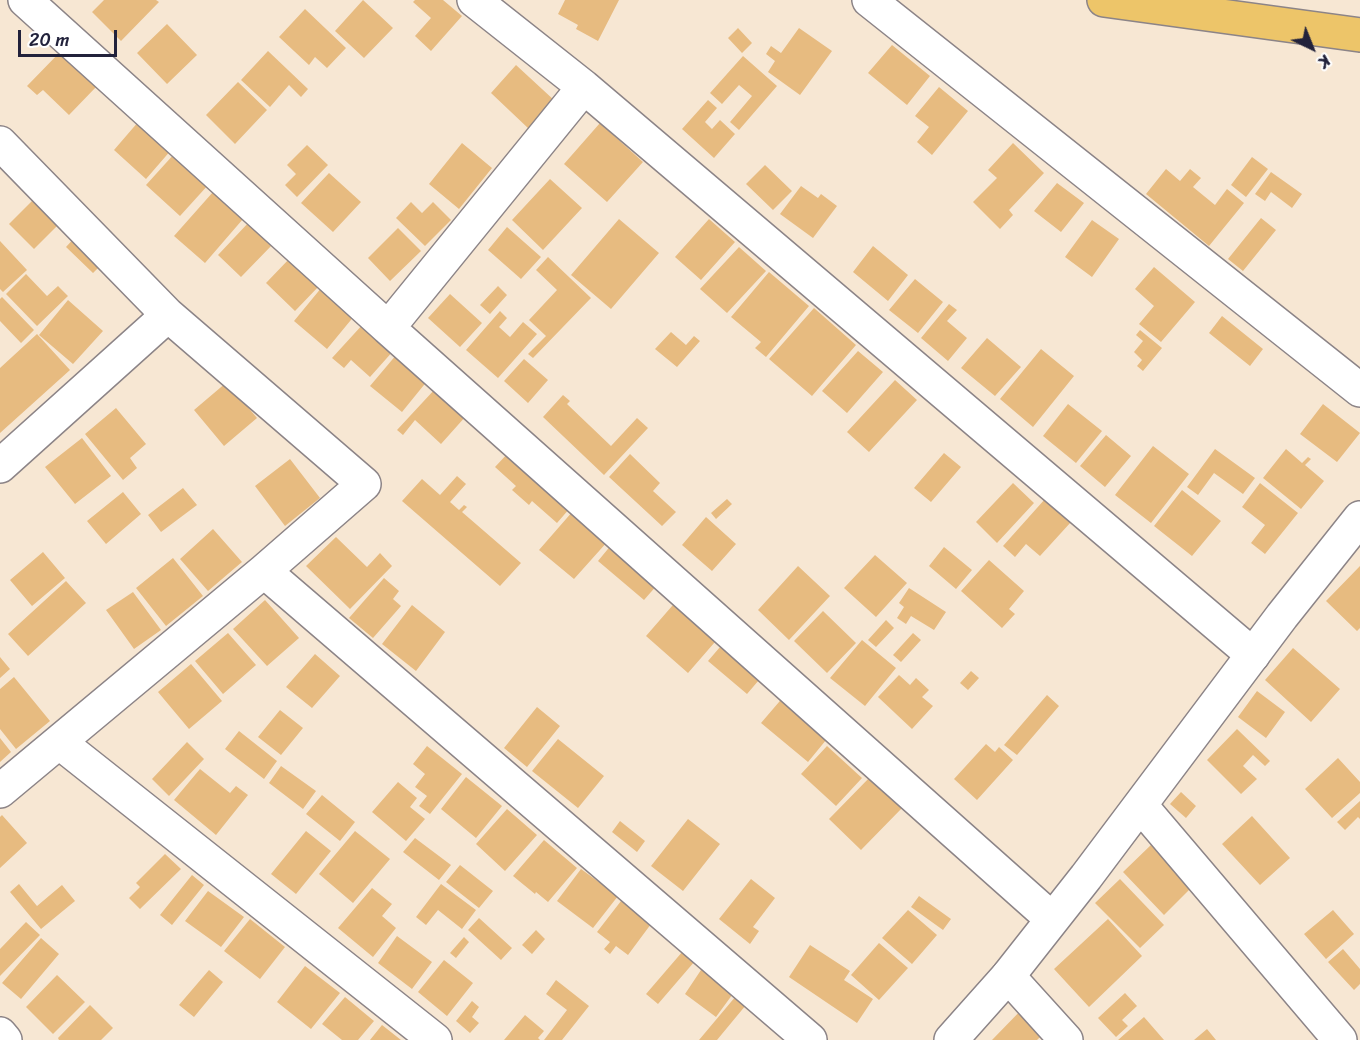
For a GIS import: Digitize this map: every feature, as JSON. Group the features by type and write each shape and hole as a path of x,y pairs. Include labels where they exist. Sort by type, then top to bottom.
{"highway":[{"path":"1104,0 1360,34"}],"street":[{"path":"25,0 388,328 1052,919"},
{"path":"474,0 584,87 1253,655"},
{"path":"869,0 1360,390"},
{"path":"388,328 584,87"},
{"path":"0,142 168,315 364,484 264,572 0,791"},
{"path":"0,466 168,315"},
{"path":"951,1040 1008,976 1141,806 1253,655 1358,525"},
{"path":"264,572 810,1040"},
{"path":"59,742 435,1040"},
{"path":"1141,806 1340,1040"},
{"path":"1008,976 1066,1040"},
{"path":"0,1034 5,1040"}],"building":[{"path":"104,0 156,0 159,2 121,41 92,12"},
{"path":"363,0 393,28 364,58 335,31"},
{"path":"415,0 443,0 462,16 431,51 415,36 431,18 413,2"},
{"path":"565,0 619,0 598,41 576,29 578,25 558,14"},
{"path":"305,9 346,48 327,68 315,57 309,65 279,37"},
{"path":"167,24 197,55 167,84 137,53"},
{"path":"738,28 752,43 742,53 728,38"},
{"path":"799,28 832,51 800,95 768,72 775,61 766,54 771,46 781,53"},
{"path":"892,45 930,76 907,105 868,73"},
{"path":"61,51 97,86 69,115 43,90 37,95 27,86"},
{"path":"268,51 308,89 301,97 289,85 270,107 241,80"},
{"path":"743,56 777,86 739,130 730,122 752,96 739,85 722,104 710,93"},
{"path":"516,65 555,101 529,129 491,93"},
{"path":"238,82 267,110 235,144 206,115"},
{"path":"939,87 968,111 932,155 917,142 929,127 915,116"},
{"path":"708,100 717,108 705,122 712,129 720,120 735,134 714,158 682,129"},
{"path":"139,121 172,149 146,179 114,150"},
{"path":"600,123 643,162 607,202 564,164"},
{"path":"462,143 492,168 459,209 429,184"},
{"path":"1013,143 1044,173 1009,210 1013,215 1000,229 973,202 997,178 988,170"},
{"path":"307,145 328,165 297,197 285,185 296,174 287,165"},
{"path":"175,153 209,184 180,216 146,185"},
{"path":"1252,157 1268,169 1246,197 1231,185"},
{"path":"765,165 792,191 773,210 746,184"},
{"path":"1166,169 1180,181 1190,169 1201,178 1193,187 1215,205 1227,189 1244,203 1209,246 1146,194"},
{"path":"1271,172 1302,194 1292,208 1271,192 1265,201 1255,194"},
{"path":"329,173 361,202 333,232 301,203"},
{"path":"550,179 582,208 543,250 512,220"},
{"path":"1057,183 1084,203 1061,232 1034,211"},
{"path":"801,186 818,198 821,194 837,206 813,238 780,214"},
{"path":"213,192 243,219 205,263 174,236"},
{"path":"36,197 61,222 34,249 9,224"},
{"path":"411,202 422,213 433,202 451,220 425,246 396,218"},
{"path":"1261,218 1276,230 1243,271 1228,259"},
{"path":"619,219 659,253 611,309 571,275"},
{"path":"709,219 735,242 701,280 675,257"},
{"path":"1092,220 1119,239 1092,277 1065,257"},
{"path":"250,221 274,243 241,277 218,255"},
{"path":"507,227 541,257 521,279 488,250"},
{"path":"398,228 421,251 390,281 368,258"},
{"path":"77,235 104,262 93,273 66,247"},
{"path":"0,241 27,270 3,292 0,289"},
{"path":"873,246 908,275 888,301 853,272"},
{"path":"739,247 766,271 727,313 700,289"},
{"path":"548,257 591,298 533,358 528,354 546,336 529,320 557,290 536,270"},
{"path":"290,258 320,285 295,311 266,283"},
{"path":"1154,267 1195,302 1161,342 1139,324 1154,306 1135,289"},
{"path":"769,272 809,306 766,357 755,348 761,342 731,317"},
{"path":"26,274 47,296 58,286 68,296 37,326 6,294"},
{"path":"915,279 943,302 918,333 889,310"},
{"path":"498,286 507,295 490,314 480,305"},
{"path":"322,287 355,315 327,349 294,321"},
{"path":"450,294 482,323 460,347 428,318"},
{"path":"2,297 34,330 21,343 0,321 0,299"},
{"path":"68,300 103,331 73,364 39,335"},
{"path":"949,304 957,310 947,321 967,338 948,361 921,338"},
{"path":"814,308 856,345 812,396 769,359"},
{"path":"500,311 507,318 499,327 510,337 523,322 537,334 498,378 466,350"},
{"path":"1222,316 1263,349 1250,366 1209,333"},
{"path":"364,323 394,350 370,377 351,360 344,368 332,358"},
{"path":"1140,330 1162,348 1143,371 1137,366 1142,360 1134,352 1143,341 1136,335"},
{"path":"671,332 686,345 694,336 700,341 677,367 655,349"},
{"path":"37,334 70,370 0,433 0,368"},
{"path":"987,338 1021,367 995,396 961,368"},
{"path":"1041,349 1074,376 1033,427 1000,399"},
{"path":"858,351 883,372 847,413 822,391"},
{"path":"397,354 428,380 402,412 370,386"},
{"path":"524,359 548,380 528,403 504,381"},
{"path":"895,380 917,400 869,452 847,432"},
{"path":"227,382 257,418 224,446 194,410"},
{"path":"435,389 466,416 441,444 415,420 403,435 397,430"},
{"path":"563,395 570,401 567,404 611,446 637,418 648,428 604,475 543,417"},
{"path":"1068,404 1102,431 1076,463 1043,436"},
{"path":"1323,404 1360,433 1337,462 1300,434"},
{"path":"116,408 146,444 130,458 137,468 123,480 85,434"},
{"path":"1106,435 1131,456 1105,487 1080,466"},
{"path":"82,438 111,476 75,504 45,467"},
{"path":"1153,446 1189,474 1151,523 1115,495"},
{"path":"1215,449 1255,478 1243,494 1214,473 1198,495 1187,487"},
{"path":"1286,449 1302,463 1308,457 1311,459 1305,465 1324,481 1301,509 1263,478"},
{"path":"509,452 570,508 557,523 532,501 529,505 512,490 516,486 495,467"},
{"path":"944,453 961,467 931,502 914,488"},
{"path":"630,454 660,483 653,491 676,512 662,526 609,477"},
{"path":"290,459 320,498 285,526 255,486"},
{"path":"457,476 466,484 450,502 459,510 464,505 467,507 462,512 521,563 500,586 402,501 422,479 440,495"},
{"path":"1013,483 1034,503 997,543 976,522"},
{"path":"1260,483 1298,513 1265,554 1251,543 1265,525 1242,507"},
{"path":"183,488 197,505 161,532 148,515"},
{"path":"1182,490 1221,521 1192,556 1154,526"},
{"path":"123,492 141,514 106,544 87,521"},
{"path":"727,499 732,504 716,519 711,513"},
{"path":"1045,499 1071,522 1040,556 1026,544 1015,557 1003,546"},
{"path":"573,511 608,541 574,579 539,550"},
{"path":"706,517 736,544 712,571 682,545"},
{"path":"213,529 242,562 208,591 180,559"},
{"path":"336,537 367,567 380,553 392,566 350,609 306,566"},
{"path":"612,544 658,584 644,600 598,561"},
{"path":"944,547 972,570 956,589 929,566"},
{"path":"43,552 65,578 32,606 10,580"},
{"path":"875,555 907,583 876,617 844,588"},
{"path":"173,558 203,596 166,626 136,588"},
{"path":"989,560 1024,591 1009,609 1015,614 1002,628 961,591"},
{"path":"798,566 830,596 789,640 758,610"},
{"path":"1360,566 1360,628 1357,631 1326,601"},
{"path":"384,578 399,591 393,599 401,606 373,638 349,618"},
{"path":"66,581 86,603 28,656 8,634"},
{"path":"909,588 946,612 934,630 911,616 906,624 897,618 904,607 899,603"},
{"path":"133,592 161,630 134,649 106,610"},
{"path":"679,598 721,635 688,673 646,636"},
{"path":"265,600 299,638 267,666 233,629"},
{"path":"412,605 445,632 416,671 382,644"},
{"path":"823,611 856,643 827,673 794,641"},
{"path":"886,620 894,628 876,647 868,640"},
{"path":"228,633 256,665 223,694 195,661"},
{"path":"913,633 921,640 901,662 893,655"},
{"path":"726,640 765,673 747,694 708,661"},
{"path":"862,640 896,668 865,706 830,678"},
{"path":"1293,648 1340,689 1311,722 1265,680"},
{"path":"315,654 340,676 312,708 286,687"},
{"path":"0,657 10,669 0,678"},
{"path":"191,664 222,701 189,729 158,692"},
{"path":"971,671 979,678 968,690 960,683"},
{"path":"899,675 910,685 916,678 929,690 922,697 933,706 912,729 878,697"},
{"path":"14,677 50,721 16,749 0,729 0,689"},
{"path":"1257,691 1285,712 1266,738 1238,717"},
{"path":"785,695 831,734 808,762 761,723"},
{"path":"1047,695 1059,706 1017,755 1004,745"},
{"path":"537,707 560,726 527,767 504,748"},
{"path":"280,710 303,728 281,755 258,737"},
{"path":"1237,729 1270,761 1265,766 1253,755 1243,766 1257,779 1241,794 1207,760"},
{"path":"239,731 277,761 264,779 225,749"},
{"path":"0,738 11,752 0,762"},
{"path":"558,739 604,776 578,808 532,771"},
{"path":"187,742 204,759 169,796 152,779"},
{"path":"986,744 995,752 999,747 1013,760 977,800 954,779"},
{"path":"427,746 462,774 430,814 419,806 427,796 415,787 425,774 413,764"},
{"path":"827,746 862,778 836,806 801,774"},
{"path":"1338,758 1360,782 1360,793 1332,818 1305,789"},
{"path":"281,766 316,791 303,809 269,783"},
{"path":"200,769 230,793 236,786 248,795 216,835 174,800"},
{"path":"871,776 903,807 861,850 829,819"},
{"path":"466,777 502,806 476,838 441,809"},
{"path":"398,782 417,798 410,807 425,819 406,841 372,812"},
{"path":"1181,792 1196,806 1186,818 1170,804"},
{"path":"322,795 355,822 340,841 306,814"},
{"path":"1360,801 1360,819 1358,817 1345,830 1337,822"},
{"path":"507,809 537,835 505,871 476,844"},
{"path":"2,815 27,843 0,868 0,817"},
{"path":"1252,816 1290,858 1260,885 1222,844"},
{"path":"688,819 720,844 683,891 651,866"},
{"path":"620,821 645,841 637,852 612,832"},
{"path":"306,831 331,851 296,894 271,874"},
{"path":"355,831 390,859 353,903 319,874"},
{"path":"415,838 451,865 439,880 403,852"},
{"path":"544,840 577,868 548,902 513,876"},
{"path":"1152,844 1193,886 1164,915 1123,872"},
{"path":"165,854 181,869 140,909 129,898 140,887 136,883"},
{"path":"460,865 493,891 479,908 446,882"},
{"path":"581,869 618,896 593,928 557,901"},
{"path":"192,875 204,885 172,925 160,915"},
{"path":"751,879 775,898 753,927 759,931 750,944 719,919"},
{"path":"1120,879 1164,925 1140,948 1095,903"},
{"path":"19,884 37,906 62,885 75,901 41,929 10,892"},
{"path":"441,884 476,910 462,929 438,910 426,925 416,917"},
{"path":"372,888 392,904 382,916 396,928 373,957 338,928"},
{"path":"208,891 244,917 221,947 185,921"},
{"path":"919,896 951,919 943,930 911,907"},
{"path":"621,901 651,924 628,955 616,946 610,954 604,949 610,942 597,932"},
{"path":"908,910 937,935 912,964 882,938"},
{"path":"1333,910 1354,934 1326,959 1304,934"},
{"path":"479,918 512,948 501,960 468,930"},
{"path":"250,919 285,947 260,979 224,951"},
{"path":"1108,919 1142,956 1089,1007 1054,969"},
{"path":"26,922 40,935 0,976 0,949"},
{"path":"536,930 545,939 532,954 522,945"},
{"path":"397,936 432,962 412,989 378,963"},
{"path":"464,937 469,942 456,958 450,953"},
{"path":"41,938 59,954 21,999 2,983"},
{"path":"879,943 908,968 879,1000 851,975"},
{"path":"810,945 850,971 844,980 873,999 857,1023 789,977"},
{"path":"1343,949 1360,969 1360,984 1354,990 1328,962"},
{"path":"683,951 695,961 658,1004 646,994"},
{"path":"444,960 473,983 447,1016 418,992"},
{"path":"305,966 340,993 311,1029 277,1002"},
{"path":"703,967 735,991 716,1017 685,994"},
{"path":"209,970 223,982 194,1017 179,1005"},
{"path":"57,975 85,1002 53,1034 26,1007"},
{"path":"556,980 589,1006 562,1040 544,1040 567,1010 546,994"},
{"path":"1125,993 1137,1006 1122,1020 1128,1026 1116,1037 1098,1018"},
{"path":"736,996 746,1005 717,1040 699,1040"},
{"path":"345,997 374,1021 358,1040 342,1040 322,1024"},
{"path":"472,1001 479,1007 472,1017 479,1023 470,1033 456,1021"},
{"path":"1027,1004 1050,1027 1037,1040 992,1040"},
{"path":"90,1005 113,1028 101,1040 59,1040 58,1038"},
{"path":"525,1015 544,1031 538,1038 540,1040 504,1040"},
{"path":"1144,1017 1164,1040 1118,1040"},
{"path":"382,1025 401,1040 370,1040"},
{"path":"1207,1029 1216,1040 1194,1040"}]}
